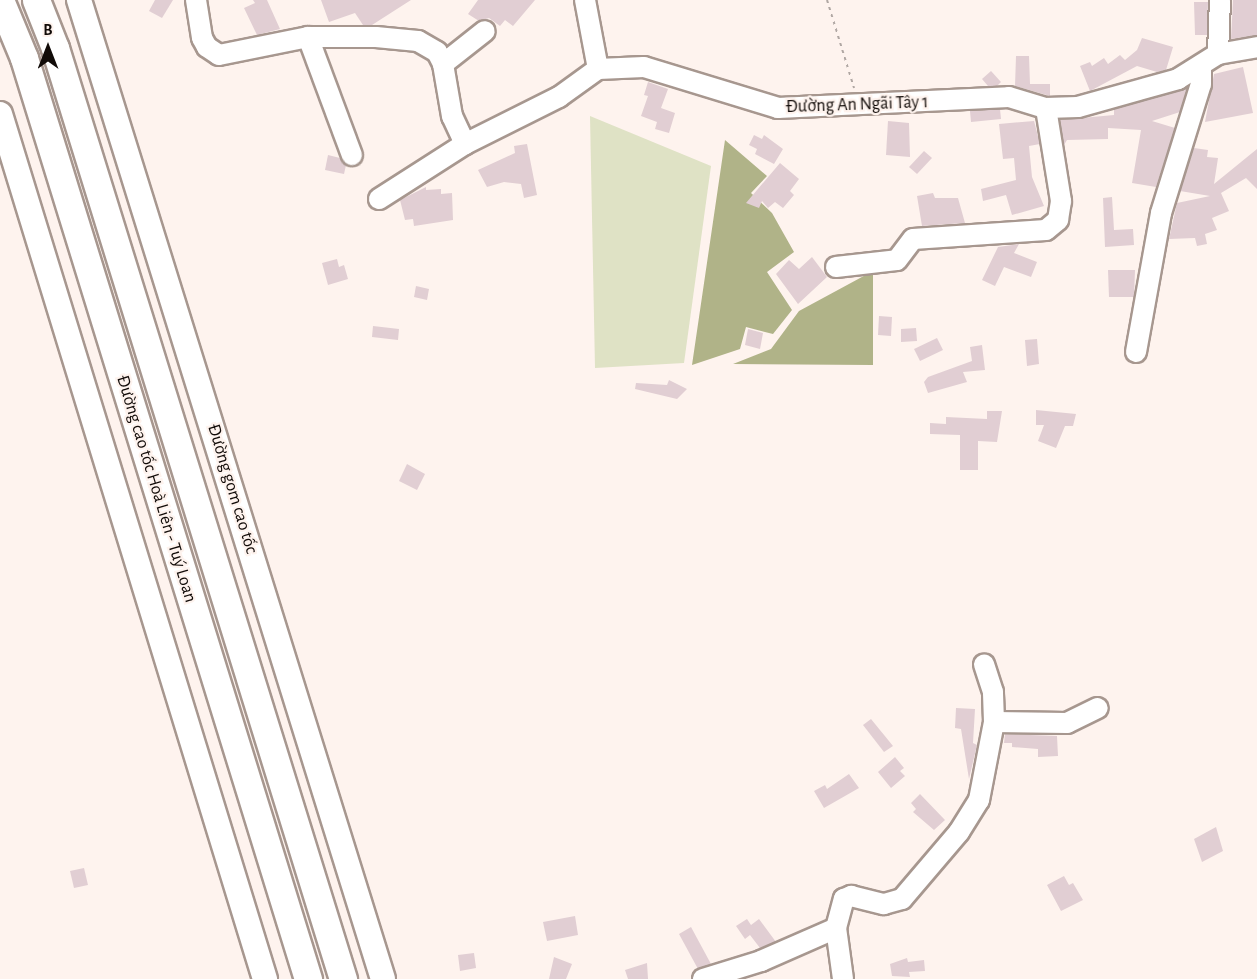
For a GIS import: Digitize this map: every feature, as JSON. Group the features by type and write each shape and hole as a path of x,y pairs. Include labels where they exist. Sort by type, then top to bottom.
{"highway":[{"name":"Đường cao tốc Hoà Liên - Tuý Loan","path":"0,0 27,70 308,979"},
{"name":"Đường cao tốc Hoà Liên - Tuý Loan","path":"36,0 59,59 343,979"}],"main road":[{"name":"Đường gom cao tốc","path":"79,0 383,979"},
{"path":"0,114 265,979"}],"street":[{"path":"196,0 202,38 207,47 219,55 308,37 418,41 437,52 444,64 452,116 465,144"},
{"path":"379,199 465,144 559,97 598,69 585,0"},
{"path":"1218,54 1220,0"},
{"path":"444,64 485,32"},
{"path":"308,37 352,155"},
{"name":"Đường An Ngãi Tây 1","path":"598,69 644,67 778,108 1009,97 1046,108 1078,107 1178,79 1218,54 1257,47"},
{"path":"1136,352 1161,213 1201,84 1201,65"},
{"path":"836,267 892,262 913,239 1046,230 1059,220 1061,201 1046,108"},
{"path":"843,979 836,928 844,899 851,896 884,904 902,899 959,832 982,790 994,722 993,692 984,664"},
{"path":"994,722 1067,723 1098,708"},
{"path":"703,979 761,961 836,928"}],"path":[{"path":"827,0 859,105"}],"green space":[{"path":"590,116 711,166 684,363 595,368"},
{"path":"725,140 767,176 751,193 772,213 794,252 767,272 792,310 773,334 746,327 740,349 692,365"},
{"path":"873,271 873,365 733,364 771,349 799,311"}],"building":[{"path":"155,0 173,0 162,18 149,11"},
{"path":"253,0 267,0 280,29 257,35 244,8 255,3"},
{"path":"321,0 411,0 372,25 363,25 355,13 329,22"},
{"path":"478,0 535,0 513,26 505,20 500,26 489,18 479,21 468,14"},
{"path":"1233,0 1257,0 1257,35 1231,39"},
{"path":"1194,2 1208,2 1207,35 1195,35"},
{"path":"1142,38 1173,47 1166,70 1157,72 1137,66 1090,91 1080,66 1090,62 1092,66 1104,58 1108,64 1120,55 1125,60 1137,50"},
{"path":"1016,56 1029,56 1030,84 1050,84 1050,96 1015,86"},
{"path":"1243,67 1253,113 1205,122 1214,74"},
{"path":"991,71 1001,82 997,86 988,86 982,79"},
{"path":"648,82 668,89 661,108 675,113 669,133 655,129 657,122 641,116 648,96 644,95"},
{"path":"1187,87 1180,112 1152,121 1175,128 1156,187 1132,183 1141,130 1108,128 1108,139 1067,140 1064,145 1060,120 1114,115 1114,109"},
{"path":"1000,109 1001,119 971,122 970,111"},
{"path":"1033,117 1040,144 1029,146 1032,177 1044,206 1012,215 1006,195 983,201 981,189 1016,180 1014,158 1003,159 999,124 1034,121"},
{"path":"888,121 909,123 910,157 886,155"},
{"path":"754,135 762,139 764,135 783,149 774,164 755,154 757,149 749,145"},
{"path":"527,144 537,195 524,198 521,184 504,182 487,187 478,170 515,153 514,146"},
{"path":"1194,148 1208,150 1207,157 1218,158 1214,184 1257,149 1257,189 1246,178 1221,193 1229,211 1212,218 1217,230 1205,234 1207,244 1197,246 1195,238 1169,239 1177,203 1210,196 1180,191"},
{"path":"924,151 932,158 917,174 909,167"},
{"path":"328,155 340,158 346,165 344,174 325,170"},
{"path":"780,163 799,179 790,191 794,195 783,208 775,202 768,208 762,201 759,208 746,203"},
{"path":"426,187 426,190 441,189 441,194 452,193 453,220 414,226 413,219 405,220 400,200"},
{"path":"933,193 935,198 958,198 965,223 922,226 917,196"},
{"path":"1112,197 1114,230 1133,229 1134,245 1105,247 1103,198"},
{"path":"1019,244 1014,253 1037,262 1031,277 1004,267 995,286 982,280 998,247"},
{"path":"812,257 827,277 798,304 776,274 789,260 799,269"},
{"path":"337,259 339,267 344,265 348,279 328,285 322,263"},
{"path":"1108,270 1135,270 1134,297 1109,297"},
{"path":"416,286 429,289 427,300 414,297"},
{"path":"879,316 892,317 891,336 878,335"},
{"path":"373,326 399,329 398,340 372,337"},
{"path":"916,328 917,341 901,342 901,329"},
{"path":"748,329 763,333 760,349 745,345"},
{"path":"937,338 943,350 920,361 914,349"},
{"path":"1037,339 1039,364 1027,366 1025,340"},
{"path":"982,345 985,370 963,372 967,382 928,393 924,382 928,377 972,361 970,347"},
{"path":"669,380 687,389 677,399 635,389 636,383 667,385"},
{"path":"1036,410 1076,414 1073,426 1065,426 1056,448 1038,441 1044,425 1036,425"},
{"path":"987,411 1002,411 997,442 978,441 978,470 960,470 960,435 930,434 930,423 946,424 946,417 987,419"},
{"path":"407,464 425,474 417,490 399,481"},
{"path":"956,708 975,709 973,743 977,745 969,779 961,729 955,728"},
{"path":"871,719 893,746 884,752 863,725"},
{"path":"1005,734 1057,736 1058,756 1038,757 1038,749 1012,747 1012,743 1004,743"},
{"path":"895,757 904,768 900,771 905,776 891,788 878,772"},
{"path":"849,774 859,788 824,808 814,791 825,785 827,789"},
{"path":"920,794 945,820 934,830 913,812 916,809 911,803"},
{"path":"1216,827 1223,851 1202,862 1194,839"},
{"path":"84,868 88,885 74,888 70,871"},
{"path":"1064,876 1069,885 1073,883 1083,900 1061,911 1047,885"},
{"path":"575,916 578,935 547,941 543,922"},
{"path":"747,919 751,925 759,919 776,942 760,948 750,935 745,939 736,926"},
{"path":"691,927 711,964 698,969 679,934"},
{"path":"474,953 476,968 460,971 458,955"},
{"path":"554,957 572,964 566,979 549,979"},
{"path":"907,958 908,962 924,960 925,971 909,972 910,977 892,976 890,964"},
{"path":"647,963 648,979 628,979 625,970"}]}
